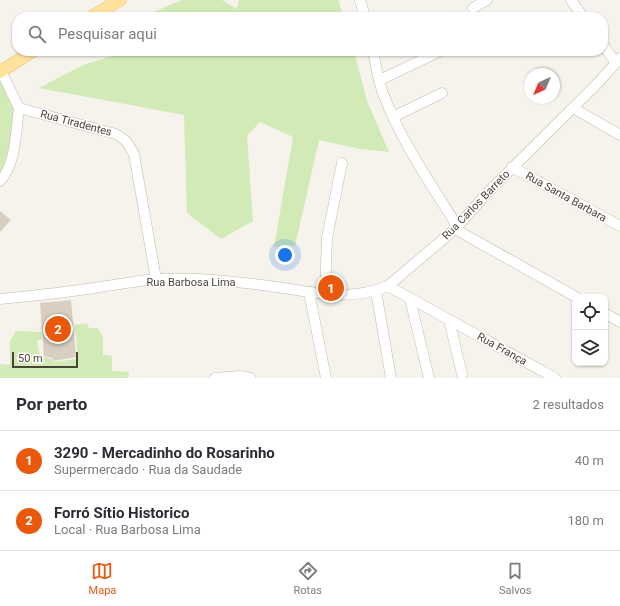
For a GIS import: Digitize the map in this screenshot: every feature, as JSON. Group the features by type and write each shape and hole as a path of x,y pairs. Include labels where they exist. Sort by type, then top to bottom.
{"main road":[{"path":"100,12 120,0"},
{"path":"1,71 25,56"}],"street":[{"path":"99,12 108,0"},
{"path":"473,8 487,0"},
{"path":"571,0 579,12"},
{"path":"363,1 364,12"},
{"path":"608,49 618,60"},
{"path":"374,56 383,94 393,117 410,151 454,221 455,229 572,295"},
{"path":"380,80 430,56"},
{"name":"Rua Carlos Barreto","path":"309,292 325,295 361,294 376,291 388,286 455,229 512,167 598,83 618,60"},
{"path":"0,181 8,170 11,160 20,108 1,71"},
{"path":"393,117 442,93"},
{"name":"Rua Tiradentes","path":"20,108 116,134 126,141 134,154 156,279"},
{"path":"573,108 620,135"},
{"path":"325,295 326,238 342,163"},
{"name":"Rua Santa Barbara","path":"512,167 620,226"},
{"name":"Rua Barbosa Lima","path":"0,299 69,292 156,279 234,282 309,292"},
{"name":"Rua França","path":"388,286 555,378"},
{"path":"376,291 391,378"},
{"path":"309,292 326,378"},
{"path":"410,298 429,378"},
{"path":"608,315 620,322"},
{"path":"449,320 462,374"},
{"path":"215,378 240,376 250,378"}],"green space":[{"path":"182,0 222,0 237,9 239,0 338,0 342,12 154,12"},
{"path":"112,56 355,56 367,101 389,152 360,149 319,140 295,246 274,247 293,137 260,122 247,136 253,221 221,239 187,213 184,115 39,88 83,65"},
{"path":"0,80 16,101 12,155 0,181"},
{"path":"87,323 89,328 98,328 103,337 103,355 112,356 112,371 129,372 128,378 0,378 0,364 10,365 10,341 16,331 41,332 42,339 37,341 40,355 51,359 54,362 78,359 75,325"}],"building":[{"path":"0,211 11,220 0,232"},
{"path":"71,300 76,357 53,361 52,358 44,356 40,303"}],"place":[{"name":"3290 - Mercadinho do Rosarinho","path":"331,288"},
{"name":"Forró Sítio Historico","path":"58,329"}]}
